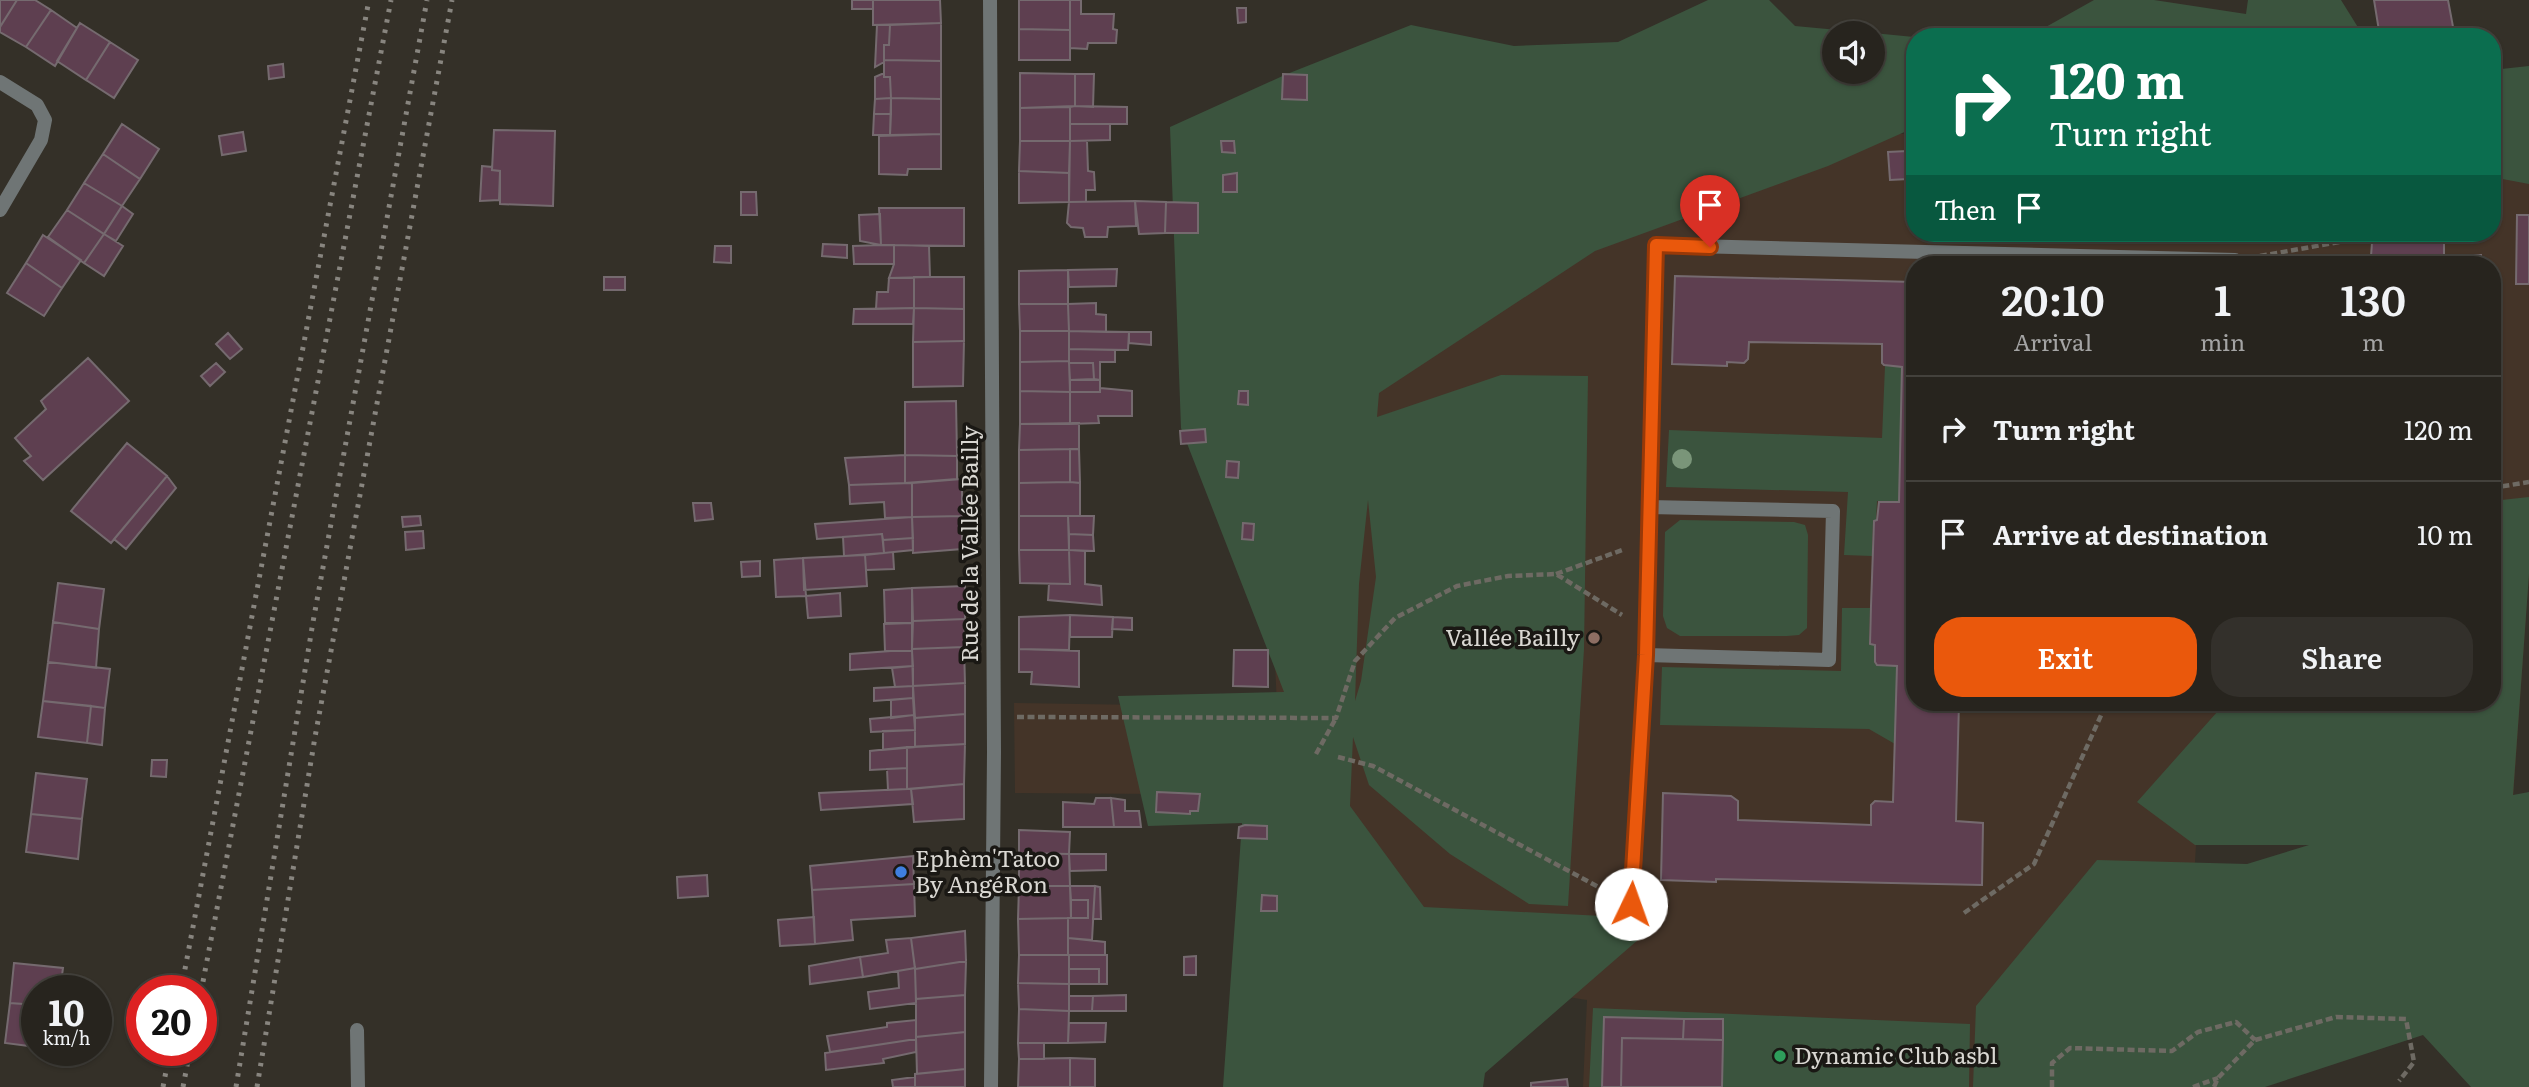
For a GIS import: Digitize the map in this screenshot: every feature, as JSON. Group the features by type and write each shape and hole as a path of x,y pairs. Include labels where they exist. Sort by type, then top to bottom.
{"street":[{"name":"Rue de la Vallée Bailly","path":"990,0 993,717 991,1087"},
{"path":"0,82 37,105 46,120 41,140 0,211"},
{"path":"1631,904 1646,655 1656,245 2081,256"},
{"path":"1646,655 1829,660 1833,511 1649,507"},
{"path":"357,1030 358,1087"}],"path":[{"path":"2258,256 2338,242"},
{"path":"2501,487 2529,482"},
{"path":"1316,754 1336,718 1355,661 1395,618 1457,586 1508,576 1556,574 1648,540"},
{"path":"1556,574 1646,631"},
{"path":"1964,913 2034,863 2103,711"},
{"path":"993,717 1336,718"},
{"path":"1338,757 1373,766 1631,904"},
{"path":"2214,1087 2218,1079 2255,1040 2336,1017 2406,1019 2414,1062 2399,1081"},
{"path":"2052,1087 2052,1063 2070,1048 2172,1051 2199,1032 2236,1022 2255,1040"},
{"path":"2193,1087 2218,1079"}],"shaded area":[{"name":"Vallée Bailly","path":"1251,130 1906,134 1906,242 2501,242 2501,165 2529,166 2529,574 2510,842 2196,845 2186,1017 2021,1087 1583,1087 1587,1000 1481,983 1309,795 1015,793 1014,703 1277,707"}],"green space":[{"path":"1708,0 1769,0 1795,26 1822,29 1822,84 1885,84 1885,34 1906,36 1906,131 1828,166 1595,251 1379,393 1377,417 1501,375 1588,376 1584,649 1568,906 1529,904 1450,854 1369,785 1353,737 1350,806 1424,907 1662,919 1485,1073 1483,1087 1223,1087 1242,823 1148,826 1118,696 1284,692 1181,428 1170,127 1287,74 1411,25 1514,46 1618,42","holes":["1368,500 1376,577 1361,681 1355,701 1359,584"]},
{"path":"2094,0 2154,0 2246,14 2248,0 2341,0 2358,28 2044,28"},
{"path":"2529,66 2529,184 2501,179 2501,69"},
{"path":"1885,366 1904,367 1899,501 1877,501 1876,520 1873,520 1872,556 1844,555 1848,492 1666,487 1669,430 1882,438"},
{"path":"2529,497 2529,574 2513,795 2529,792 2529,1087 2471,1087 2423,1035 2265,1087 1973,1087 1976,1006 2097,860 2247,864 2309,845 2195,845 2137,802 2218,711 2501,711 2501,500"},
{"path":"1680,520 1794,522 1805,525 1808,535 1807,628 1799,635 1787,636 1680,636 1667,628 1663,616 1665,532"},
{"path":"1842,608 1870,608 1869,645 1874,645 1874,662 1876,665 1897,666 1895,744 1869,729 1660,725 1662,667 1841,671"},
{"name":"Dynamic Club asbl","path":"1593,1008 1970,1024 1969,1087 1589,1087"}],"building":[{"path":"0,0 17,0 0,27"},
{"path":"17,0 35,0 51,10 26,47 0,32 0,27"},
{"path":"852,0 873,0 873,9 852,9"},
{"path":"873,0 940,0 941,23 873,25"},
{"path":"1019,0 1070,0 1070,30 1019,29"},
{"path":"1070,0 1081,0 1081,14 1114,14 1116,43 1088,43 1087,49 1070,48"},
{"path":"2374,0 2448,0 2453,28 2379,28"},
{"path":"1237,8 1246,8 1246,22 1238,23"},
{"path":"51,10 77,28 55,66 26,47"},
{"path":"80,23 110,42 86,80 57,61"},
{"path":"941,23 941,61 884,60 884,45 889,45 890,25"},
{"path":"877,25 890,25 889,45 884,45 884,62 875,67"},
{"path":"1019,29 1070,30 1070,60 1019,60"},
{"path":"110,42 138,60 114,98 86,80"},
{"path":"884,60 941,61 941,99 891,98 890,77 884,77"},
{"path":"283,64 284,77 269,79 268,66"},
{"path":"884,73 884,77 890,77 891,98 875,99 875,77"},
{"path":"1020,73 1075,74 1075,106 1020,108"},
{"path":"1075,74 1094,74 1093,107 1075,106"},
{"path":"1283,74 1307,75 1307,100 1282,99"},
{"path":"891,98 941,99 941,134 890,135"},
{"path":"891,98 891,114 874,114 875,99"},
{"path":"1070,107 1127,107 1127,124 1070,124"},
{"path":"1070,107 1070,141 1020,141 1020,108"},
{"path":"874,114 891,114 890,135 873,135"},
{"path":"122,124 159,149 140,179 103,154"},
{"path":"1070,124 1110,124 1110,140 1070,141"},
{"path":"494,130 555,131 553,206 500,204 500,171 492,170"},
{"path":"243,132 246,151 222,155 219,136"},
{"path":"941,134 941,169 908,169 907,175 879,174 879,136"},
{"path":"1020,141 1070,141 1069,173 1019,171"},
{"path":"1070,141 1087,141 1088,171 1094,172 1095,190 1086,190 1086,202 1069,202"},
{"path":"1221,141 1234,141 1235,153 1222,152"},
{"path":"1906,151 1906,179 1890,180 1888,152"},
{"path":"103,154 140,179 122,206 84,183"},
{"path":"482,166 500,171 499,200 480,201"},
{"path":"1019,171 1069,173 1069,202 1019,203"},
{"path":"1237,173 1237,192 1223,192 1223,175"},
{"path":"84,183 122,206 104,234 67,210"},
{"path":"741,192 756,192 757,215 741,215"},
{"path":"1135,201 1136,226 1108,227 1107,237 1085,237 1083,228 1071,227 1067,223 1069,202"},
{"path":"1135,201 1166,202 1165,233 1139,234"},
{"path":"1166,202 1198,203 1198,233 1165,233"},
{"path":"122,206 133,214 116,241 104,234"},
{"path":"879,208 964,208 964,246 881,245"},
{"path":"67,210 104,234 84,263 48,237"},
{"path":"880,214 881,245 860,241 859,215"},
{"path":"2517,215 2529,215 2529,284 2516,284"},
{"path":"104,234 123,246 104,276 84,263"},
{"path":"43,235 81,260 62,288 26,263"},
{"path":"2372,243 2444,243 2444,256 2371,256"},
{"path":"823,244 847,245 847,258 822,256"},
{"path":"894,245 894,264 854,264 853,246"},
{"path":"894,245 929,246 930,277 889,278 894,264"},
{"path":"715,246 731,246 731,263 714,262"},
{"path":"26,263 62,288 44,316 7,293"},
{"path":"1117,269 1116,286 1069,287 1068,270"},
{"path":"1068,270 1068,304 1019,304 1019,271"},
{"path":"1675,276 1906,282 1906,711 1959,711 1956,821 1983,823 1982,885 1661,880 1663,793 1731,796 1738,801 1738,820 1871,825 1871,805 1875,801 1893,802 1897,666 1877,665 1875,645 1870,644 1874,521 1877,520 1879,502 1899,502 1902,367 1882,363 1882,344 1749,342 1748,359 1744,363 1727,362 1727,366 1672,364"},
{"path":"604,277 625,277 625,290 604,290"},
{"path":"914,277 964,277 964,309 914,308"},
{"path":"889,278 914,278 914,308 876,309 877,292 888,292"},
{"path":"1096,303 1096,314 1106,315 1106,332 1069,331 1068,304"},
{"path":"1019,304 1068,304 1069,331 1020,331"},
{"path":"914,308 964,309 964,341 913,342"},
{"path":"914,308 913,324 853,324 854,309"},
{"path":"1020,331 1069,331 1069,361 1020,362"},
{"path":"1069,331 1129,332 1128,350 1069,349"},
{"path":"1129,332 1151,332 1151,345 1129,343"},
{"path":"228,333 242,349 230,359 216,344"},
{"path":"964,341 963,386 913,387 913,342"},
{"path":"1069,349 1115,350 1115,362 1100,362 1100,380 1094,379 1093,363 1069,363"},
{"path":"88,358 129,401 43,480 24,461 31,456 15,438 46,409 41,401"},
{"path":"1069,361 1070,392 1020,391 1020,362"},
{"path":"216,363 225,372 210,386 201,376"},
{"path":"1069,363 1093,363 1094,379 1070,380"},
{"path":"1070,380 1100,380 1100,392 1070,392"},
{"path":"1100,388 1132,391 1132,416 1098,416 1099,423 1070,424 1070,392 1100,392"},
{"path":"1020,391 1070,392 1070,424 1020,424"},
{"path":"1239,391 1248,391 1248,405 1238,404"},
{"path":"956,401 957,456 905,455 905,402"},
{"path":"1079,423 1079,449 1019,450 1020,424"},
{"path":"1205,429 1206,442 1181,444 1180,431"},
{"path":"127,443 167,476 111,543 71,511"},
{"path":"1070,449 1070,482 1019,483 1019,450"},
{"path":"1070,449 1079,449 1080,483 1070,482"},
{"path":"905,455 957,456 957,479 905,483"},
{"path":"905,455 905,483 849,485 845,458"},
{"path":"1227,461 1239,462 1238,478 1226,477"},
{"path":"167,476 176,488 126,549 114,539"},
{"path":"962,479 962,516 912,517 912,483"},
{"path":"912,483 912,517 885,518 884,502 850,504 849,485"},
{"path":"1019,483 1080,483 1080,516 1019,516"},
{"path":"693,503 711,503 713,519 695,521"},
{"path":"420,516 421,525 403,527 402,517"},
{"path":"962,516 962,549 913,553 912,517"},
{"path":"1019,516 1068,516 1069,550 1019,550"},
{"path":"1068,516 1094,516 1093,535 1069,534"},
{"path":"912,517 913,538 883,540 882,534 817,539 815,524"},
{"path":"1243,523 1254,524 1253,540 1242,539"},
{"path":"423,531 424,548 406,550 405,532"},
{"path":"882,534 884,553 844,556 843,537"},
{"path":"1069,534 1093,535 1094,551 1069,550"},
{"path":"913,538 913,550 884,553 883,540"},
{"path":"1019,550 1069,550 1070,584 1020,583"},
{"path":"1069,550 1085,551 1085,584 1101,586 1102,605 1048,600 1049,584 1070,584"},
{"path":"893,552 894,569 866,570 865,555"},
{"path":"865,555 867,586 804,590 803,558"},
{"path":"803,558 806,596 776,597 774,560"},
{"path":"760,561 760,576 742,577 741,562"},
{"path":"58,583 104,589 99,629 53,622"},
{"path":"965,586 965,619 913,621 912,588"},
{"path":"912,588 912,623 885,623 884,590"},
{"path":"840,593 841,616 808,618 806,596"},
{"path":"1070,615 1069,650 1019,649 1019,617"},
{"path":"1070,615 1113,617 1112,637 1070,637"},
{"path":"1113,617 1132,618 1132,630 1112,629"},
{"path":"965,619 964,647 912,649 913,621"},
{"path":"53,622 99,629 96,668 48,662"},
{"path":"912,623 912,651 885,651 884,624"},
{"path":"964,647 965,683 913,686 912,649"},
{"path":"1019,649 1079,651 1079,687 1031,684 1032,672 1019,672"},
{"path":"1234,650 1268,650 1268,687 1233,686"},
{"path":"912,651 913,666 850,670 850,654"},
{"path":"48,662 110,669 105,708 43,701"},
{"path":"913,666 913,686 895,687 892,668"},
{"path":"965,683 965,714 915,718 913,686"},
{"path":"913,686 913,698 874,701 874,688"},
{"path":"913,698 914,715 891,718 891,700"},
{"path":"43,701 91,706 87,743 38,737"},
{"path":"91,706 105,708 102,745 87,743"},
{"path":"965,714 965,744 915,747 915,718"},
{"path":"914,715 915,730 871,732 870,719"},
{"path":"915,730 915,747 883,750 883,731"},
{"path":"965,744 964,784 907,789 907,747"},
{"path":"907,747 907,768 870,770 870,751"},
{"path":"152,760 167,760 166,777 151,776"},
{"path":"907,768 907,789 888,790 887,769"},
{"path":"36,773 87,779 82,819 31,814"},
{"path":"964,784 964,819 914,822 911,789"},
{"path":"911,789 913,804 821,810 819,793"},
{"path":"1157,792 1200,794 1198,811 1190,811 1190,814 1156,812"},
{"path":"1096,798 1111,798 1114,827 1063,827 1063,802 1094,804"},
{"path":"1111,798 1125,800 1125,811 1139,811 1141,827 1114,827"},
{"path":"31,814 82,819 78,859 26,852"},
{"path":"1267,826 1267,839 1238,838 1239,827"},
{"path":"1019,830 1070,832 1069,854 1019,853"},
{"path":"1019,853 1069,854 1070,886 1019,886"},
{"path":"1069,854 1106,854 1106,870 1070,871"},
{"path":"913,856 914,884 812,890 810,866"},
{"path":"707,875 708,896 678,898 677,877"},
{"path":"914,884 915,916 851,920 853,940 815,944 812,890"},
{"path":"1019,886 1070,886 1071,918 1018,919"},
{"path":"1070,886 1095,886 1092,940 1068,938 1068,918 1088,918 1088,900 1071,900"},
{"path":"1095,886 1100,887 1101,919 1093,919"},
{"path":"1262,895 1277,896 1277,911 1261,911"},
{"path":"1071,900 1088,900 1088,918 1071,918"},
{"path":"814,917 815,944 780,946 778,920"},
{"path":"1068,918 1068,955 1019,955 1018,919"},
{"path":"965,931 966,961 915,969 911,938"},
{"path":"911,938 915,968 863,977 860,957 888,953 886,940"},
{"path":"1068,938 1105,942 1105,955 1068,955"},
{"path":"1019,955 1069,955 1069,984 1018,983"},
{"path":"1069,955 1107,955 1107,984 1099,984 1099,969 1069,969"},
{"path":"1196,956 1196,975 1184,975 1184,957"},
{"path":"860,957 863,977 810,984 809,966"},
{"path":"966,961 965,995 916,999 915,969"},
{"path":"14,963 63,968 62,975 21,975 21,1004 10,1003"},
{"path":"915,968 916,1003 870,1009 868,992 899,988 898,971"},
{"path":"1069,969 1099,969 1099,984 1069,984"},
{"path":"1018,983 1069,984 1069,1011 1019,1009"},
{"path":"965,995 965,1032 916,1037 916,999"},
{"path":"1126,995 1126,1011 1092,1011 1093,996"},
{"path":"1069,996 1093,996 1092,1011 1069,1011"},
{"path":"10,1003 21,1004 21,1045 5,1043"},
{"path":"1019,1009 1069,1011 1068,1043 1018,1043"},
{"path":"1604,1017 1684,1019 1683,1039 1622,1038 1621,1087 1602,1087"},
{"path":"1684,1019 1723,1019 1723,1040 1683,1039"},
{"path":"916,1020 916,1039 830,1052 827,1036 887,1027 887,1023"},
{"path":"1069,1023 1106,1023 1105,1042 1068,1043"},
{"path":"965,1032 965,1069 917,1074 916,1037"},
{"path":"1622,1038 1723,1040 1722,1087 1621,1087"},
{"path":"916,1039 916,1052 883,1059 884,1063 826,1070 825,1053"},
{"path":"1018,1043 1044,1043 1044,1059 1019,1059"},
{"path":"1070,1058 1070,1087 1018,1087 1019,1059"},
{"path":"1070,1058 1095,1059 1095,1087 1070,1087"},
{"path":"965,1069 965,1087 915,1087 915,1074"},
{"path":"915,1077 915,1087 893,1087 892,1080"},
{"path":"1567,1079 1568,1087 1531,1087 1531,1083"}],"railway":[{"path":"184,975 369,0"},
{"path":"204,975 391,0"},
{"path":"236,1087 313,622 427,0"},
{"path":"257,1087 315,737 452,0"},
{"path":"163,1087 167,1066"},
{"path":"183,1087 187,1066"}],"place":[{"name":"Vallée Bailly","path":"1594,638"},
{"name":"Ephèm'Tatoo By AngéRon","path":"901,872"},
{"name":"Dynamic Club asbl","path":"1780,1056"}],"route":[{"path":"1631,904 1646,655 1656,245 1710,247"}]}
